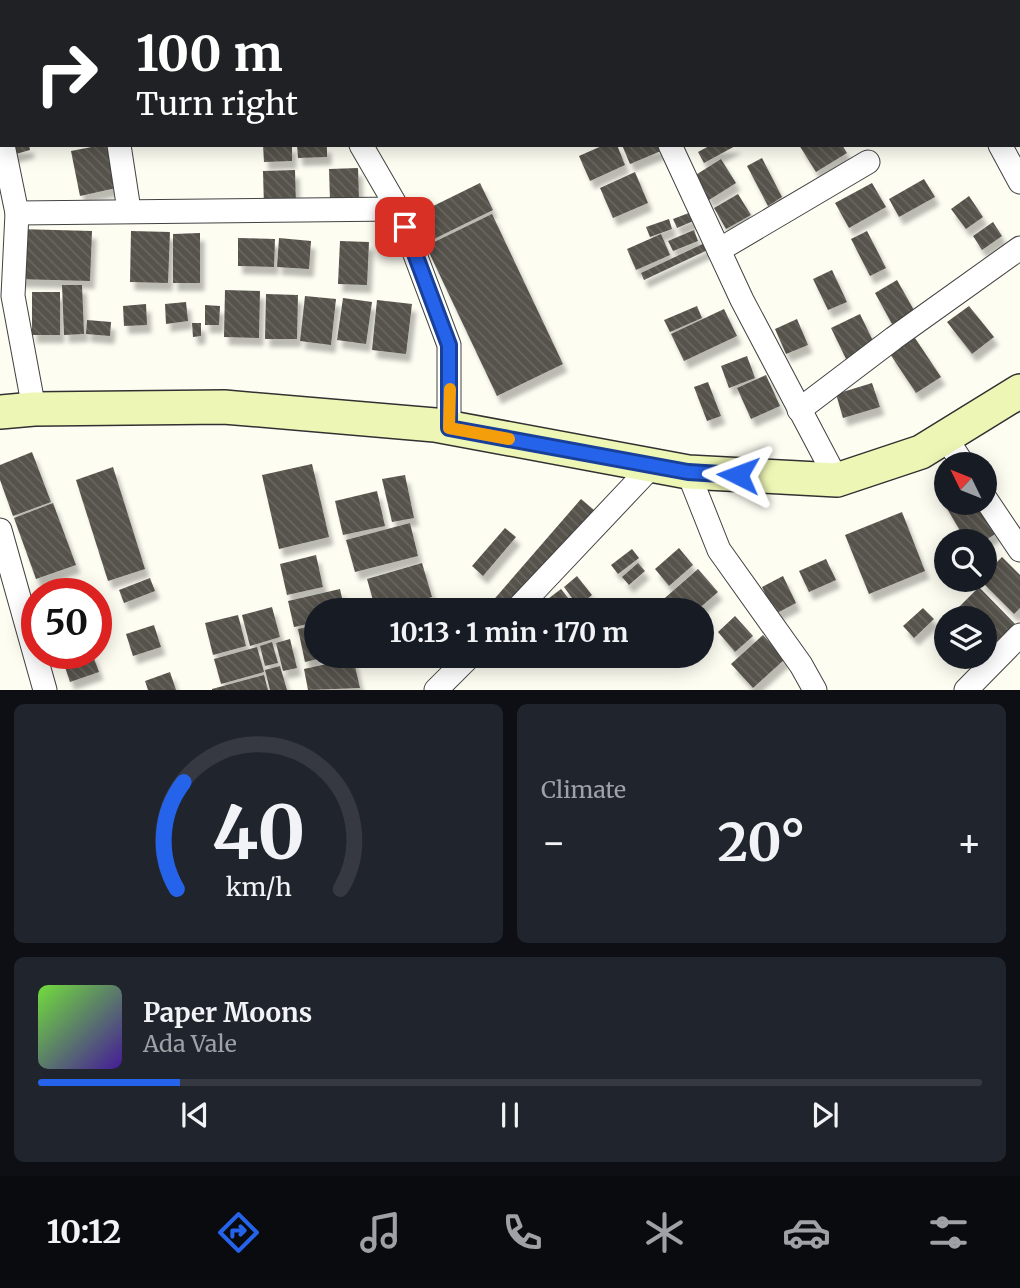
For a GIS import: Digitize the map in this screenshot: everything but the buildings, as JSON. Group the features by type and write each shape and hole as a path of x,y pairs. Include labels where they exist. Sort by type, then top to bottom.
{"main road":[{"path":"0,412 34,409 224,407 449,428 688,472 837,480 921,452 954,451 1020,391"}],"street":[{"path":"3,147 18,213 13,296 34,409"},
{"path":"119,147 129,210"},
{"path":"361,147 398,209 449,345 449,428"},
{"path":"671,147 742,300 837,480"},
{"path":"1001,147 1020,182"},
{"path":"719,250 868,162"},
{"path":"18,213 398,209"},
{"path":"800,410 894,338 1020,248"},
{"path":"527,598 653,465"},
{"path":"688,472 719,550 801,665 815,690"},
{"path":"996,515 1020,550"},
{"path":"0,530 8,591 45,690"},
{"path":"966,690 1020,635"},
{"path":"436,690 458,668"}],"slow traffic":[{"path":"450,389 449,428 509,439"}],"route":[{"path":"405,227 449,345 449,428 688,472 738,475"}]}
